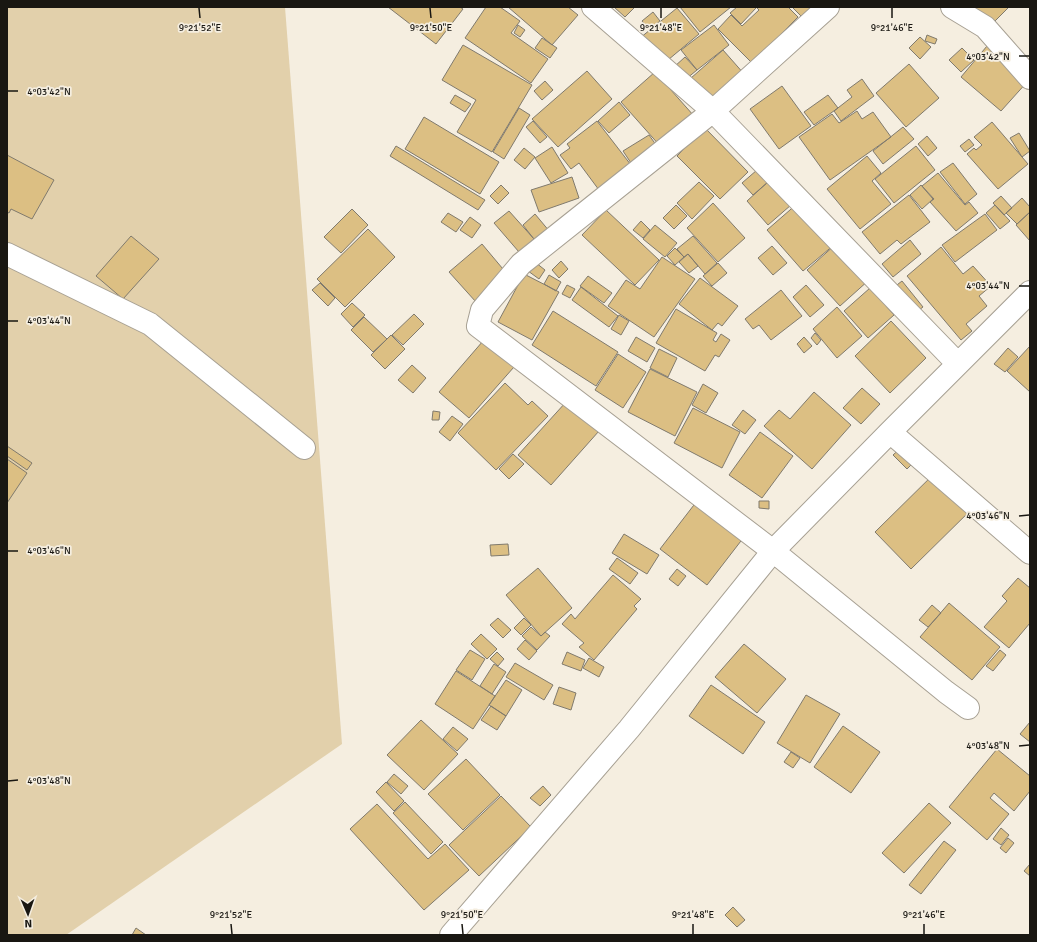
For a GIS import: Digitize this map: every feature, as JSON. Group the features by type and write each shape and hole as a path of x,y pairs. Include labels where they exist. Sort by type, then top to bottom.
{"street":[{"path":"593,7 712,111 958,364"},
{"path":"828,7 712,111 521,264 482,310 478,326 773,551 946,692 968,708"},
{"path":"952,7 985,27 1030,78"},
{"path":"7,254 150,324 304,448"},
{"path":"451,935 629,729 773,551 1030,292"},
{"path":"890,432 1030,553"}],"shaded area":[{"path":"7,7 285,7 342,744 66,935 7,935"}],"building":[{"path":"388,7 460,7 463,9 436,44"},
{"path":"486,7 500,7 520,21 511,33 548,59 531,83 465,38"},
{"path":"508,7 568,7 578,15 552,45"},
{"path":"614,7 635,7 625,17"},
{"path":"680,7 731,7 700,32"},
{"path":"737,7 756,8 741,24 730,13"},
{"path":"756,7 788,7 798,17 752,63 718,29 731,15 742,26 759,10"},
{"path":"792,7 816,7 804,19"},
{"path":"975,7 1009,7 992,24"},
{"path":"677,8 699,34 662,65 640,38"},
{"path":"653,12 660,21 649,30 642,21"},
{"path":"518,25 525,30 520,37 514,33"},
{"path":"714,25 729,45 697,70 681,50"},
{"path":"927,35 937,39 935,44 925,41"},
{"path":"920,37 931,47 920,59 909,48"},
{"path":"542,38 557,48 550,58 535,48"},
{"path":"463,45 532,85 492,152 457,132 476,100 442,80"},
{"path":"987,46 1028,81 1001,111 961,77"},
{"path":"962,48 974,60 961,72 949,60"},
{"path":"723,50 745,75 713,103 691,78"},
{"path":"685,57 697,70 686,79 674,67"},
{"path":"909,64 939,98 906,127 876,93"},
{"path":"587,71 612,99 558,147 532,119"},
{"path":"655,72 694,116 661,147 621,102"},
{"path":"862,79 874,96 841,121 834,111 852,97 847,90"},
{"path":"545,81 553,90 542,100 534,91"},
{"path":"782,86 811,126 779,149 750,109"},
{"path":"455,95 471,104 465,112 450,103"},
{"path":"828,95 838,108 814,125 804,112"},
{"path":"619,102 630,115 609,133 598,121"},
{"path":"519,108 530,115 504,159 493,152"},
{"path":"857,111 862,119 873,112 891,137 830,180 799,137 832,114 839,123"},
{"path":"424,117 499,162 480,194 405,149"},
{"path":"533,121 547,137 540,143 526,127"},
{"path":"597,121 631,165 599,190 579,163 571,169 560,155 570,148 567,144"},
{"path":"992,122 1028,164 998,189 967,154 974,148 976,150 982,145 974,137"},
{"path":"903,127 914,139 883,164 873,151"},
{"path":"705,128 748,172 720,199 677,156"},
{"path":"1019,133 1030,151 1022,157 1010,138"},
{"path":"649,135 659,149 633,166 623,151"},
{"path":"927,136 937,148 928,156 918,144"},
{"path":"969,139 974,145 965,152 960,146"},
{"path":"396,146 485,200 478,210 390,156"},
{"path":"916,146 935,170 894,203 875,179"},
{"path":"552,147 568,173 551,183 535,158"},
{"path":"524,148 535,157 525,169 514,160"},
{"path":"7,155 54,180 32,219 11,209 9,213 7,212"},
{"path":"867,156 881,173 872,181 891,204 860,229 827,189"},
{"path":"953,163 977,194 965,204 940,172"},
{"path":"757,170 768,182 753,195 742,183"},
{"path":"938,173 965,205 969,202 978,213 956,231 930,202 934,199 922,186"},
{"path":"572,177 579,198 539,212 531,190"},
{"path":"769,181 791,205 768,225 747,201"},
{"path":"699,182 714,196 692,219 677,203"},
{"path":"501,185 509,193 498,204 490,196"},
{"path":"921,185 933,199 922,209 910,195"},
{"path":"909,195 930,222 901,244 897,240 880,254 862,232"},
{"path":"1001,196 1012,208 1004,215 993,203"},
{"path":"1022,198 1030,207 1030,212 1017,224 1006,213"},
{"path":"713,203 745,238 718,262 687,228"},
{"path":"798,203 835,244 803,271 767,230"},
{"path":"676,205 687,216 674,229 663,218"},
{"path":"995,205 1010,221 1000,229 986,213"},
{"path":"352,209 368,225 341,253 324,237"},
{"path":"606,210 659,260 635,285 582,235"},
{"path":"509,211 534,239 519,252 494,223"},
{"path":"1030,212 1030,241 1016,225"},
{"path":"448,213 463,222 456,232 441,222"},
{"path":"535,214 550,232 537,243 523,225"},
{"path":"985,214 997,230 955,262 942,245"},
{"path":"470,217 481,225 472,238 460,230"},
{"path":"641,221 650,230 643,238 633,230"},
{"path":"655,225 677,243 665,257 643,239"},
{"path":"368,229 395,257 345,307 317,279"},
{"path":"131,236 159,259 123,299 96,276"},
{"path":"693,236 717,263 705,274 688,254 684,257 677,249"},
{"path":"910,240 921,254 893,277 882,264"},
{"path":"482,244 508,275 476,302 449,272"},
{"path":"836,244 869,280 840,306 807,270"},
{"path":"772,246 787,263 773,275 758,258"},
{"path":"941,247 963,274 973,266 991,286 979,296 987,306 966,324 972,331 961,340 907,276"},
{"path":"675,248 684,257 675,265 667,256"},
{"path":"688,254 698,266 689,273 679,262"},
{"path":"662,257 695,279 654,337 608,306 626,280 640,289"},
{"path":"531,259 545,270 539,279 524,268"},
{"path":"561,261 568,269 559,278 552,270"},
{"path":"718,263 727,273 712,286 703,276"},
{"path":"524,274 559,292 532,340 498,322"},
{"path":"549,275 561,282 556,291 544,284"},
{"path":"588,276 612,293 604,303 580,286"},
{"path":"700,278 738,306 722,326 718,323 712,330 679,304"},
{"path":"902,281 923,307 915,313 893,288"},
{"path":"320,283 335,298 328,306 312,290"},
{"path":"567,285 575,289 570,298 562,294"},
{"path":"806,285 824,305 810,317 793,297"},
{"path":"581,287 618,316 609,327 572,300"},
{"path":"870,288 894,315 868,338 844,311"},
{"path":"781,290 802,316 771,340 759,325 753,329 745,319"},
{"path":"352,303 365,315 353,327 341,314"},
{"path":"837,307 862,336 837,358 813,329"},
{"path":"676,309 717,333 713,340 716,342 721,334 730,340 719,357 715,355 705,371 656,343"},
{"path":"553,311 618,352 596,386 532,345"},
{"path":"414,314 424,324 403,345 392,335"},
{"path":"619,315 629,321 621,335 611,329"},
{"path":"364,317 387,339 373,352 351,330"},
{"path":"891,321 926,358 890,393 855,356"},
{"path":"815,333 821,340 817,345 811,338"},
{"path":"391,335 405,349 385,369 371,355"},
{"path":"636,337 655,348 647,362 628,351"},
{"path":"804,337 812,346 804,353 797,344"},
{"path":"483,341 514,367 469,418 439,392"},
{"path":"1030,346 1030,392 1007,371"},
{"path":"1008,348 1018,357 1005,372 994,364"},
{"path":"659,349 677,358 668,377 650,368"},
{"path":"618,354 646,372 623,408 595,390"},
{"path":"412,365 426,378 413,393 398,380"},
{"path":"650,369 697,392 675,436 628,412"},
{"path":"505,383 528,405 532,401 548,416 496,470 458,433"},
{"path":"703,384 718,393 706,413 692,405"},
{"path":"862,388 880,404 861,424 843,408"},
{"path":"814,392 851,425 812,469 764,426 779,410 790,419"},
{"path":"566,402 599,431 551,485 518,455"},
{"path":"693,408 740,432 722,468 674,443"},
{"path":"743,410 756,420 745,434 732,425"},
{"path":"433,411 440,412 439,420 432,420"},
{"path":"452,416 463,424 450,441 439,432"},
{"path":"760,432 793,456 762,498 729,475"},
{"path":"905,444 919,457 907,469 893,455"},
{"path":"7,446 32,463 27,470 7,456"},
{"path":"513,454 524,464 509,479 499,469"},
{"path":"7,459 27,473 7,503"},
{"path":"942,466 978,503 911,569 875,532"},
{"path":"697,501 744,537 707,585 660,549"},
{"path":"759,501 769,501 769,509 759,508"},
{"path":"624,534 659,555 647,574 612,553"},
{"path":"508,544 509,555 491,556 490,545"},
{"path":"617,558 638,573 630,584 609,569"},
{"path":"538,568 572,608 541,636 506,595"},
{"path":"677,569 686,576 678,586 669,579"},
{"path":"613,575 641,599 634,606 637,609 594,660 579,647 584,643 562,624 571,614 575,619"},
{"path":"1018,578 1030,588 1030,623 1009,648 984,627 1007,601 1002,596"},
{"path":"949,603 1000,647 972,680 920,637"},
{"path":"932,605 941,613 928,627 919,620"},
{"path":"498,618 511,630 503,638 490,625"},
{"path":"524,618 531,625 521,635 514,628"},
{"path":"531,627 541,636 545,632 550,636 537,650 522,636"},
{"path":"481,634 497,649 487,659 471,644"},
{"path":"525,640 537,651 529,660 517,649"},
{"path":"744,644 786,679 757,713 715,677"},
{"path":"470,650 485,659 472,680 456,670"},
{"path":"1000,650 1006,655 993,671 986,666"},
{"path":"497,652 504,659 498,666 490,659"},
{"path":"567,652 585,660 581,671 562,664"},
{"path":"589,658 604,667 599,677 583,668"},
{"path":"515,663 553,685 544,700 506,677"},
{"path":"494,664 506,672 492,694 480,686"},
{"path":"456,671 495,696 473,729 435,704"},
{"path":"506,680 522,690 506,716 489,705"},
{"path":"711,685 765,722 743,754 689,716"},
{"path":"559,687 576,693 571,710 553,704"},
{"path":"806,695 840,714 810,763 777,743"},
{"path":"491,706 506,716 497,730 481,720"},
{"path":"421,720 458,754 424,790 387,755"},
{"path":"1030,722 1030,742 1020,734"},
{"path":"843,726 880,752 851,793 814,767"},
{"path":"453,727 468,739 457,751 443,739"},
{"path":"997,749 1030,776 1030,791 1014,811 994,793 990,798 1009,814 987,840 949,807"},
{"path":"791,752 800,758 793,768 784,762"},
{"path":"466,759 500,795 463,830 428,794"},
{"path":"394,774 408,786 401,794 387,782"},
{"path":"386,782 404,801 394,811 376,792"},
{"path":"543,786 551,795 540,806 530,798"},
{"path":"501,796 531,827 479,876 449,845"},
{"path":"405,802 443,842 431,854 393,813"},
{"path":"929,803 951,823 904,873 882,853"},
{"path":"377,804 428,859 445,844 469,870 424,910 350,829"},
{"path":"1001,828 1009,835 1001,845 993,839"},
{"path":"1008,838 1014,843 1006,853 1000,848"},
{"path":"944,841 956,850 921,894 909,885"},
{"path":"1030,864 1030,876 1024,871"},
{"path":"733,907 745,920 737,927 725,915"},
{"path":"136,928 146,935 132,935"}]}
